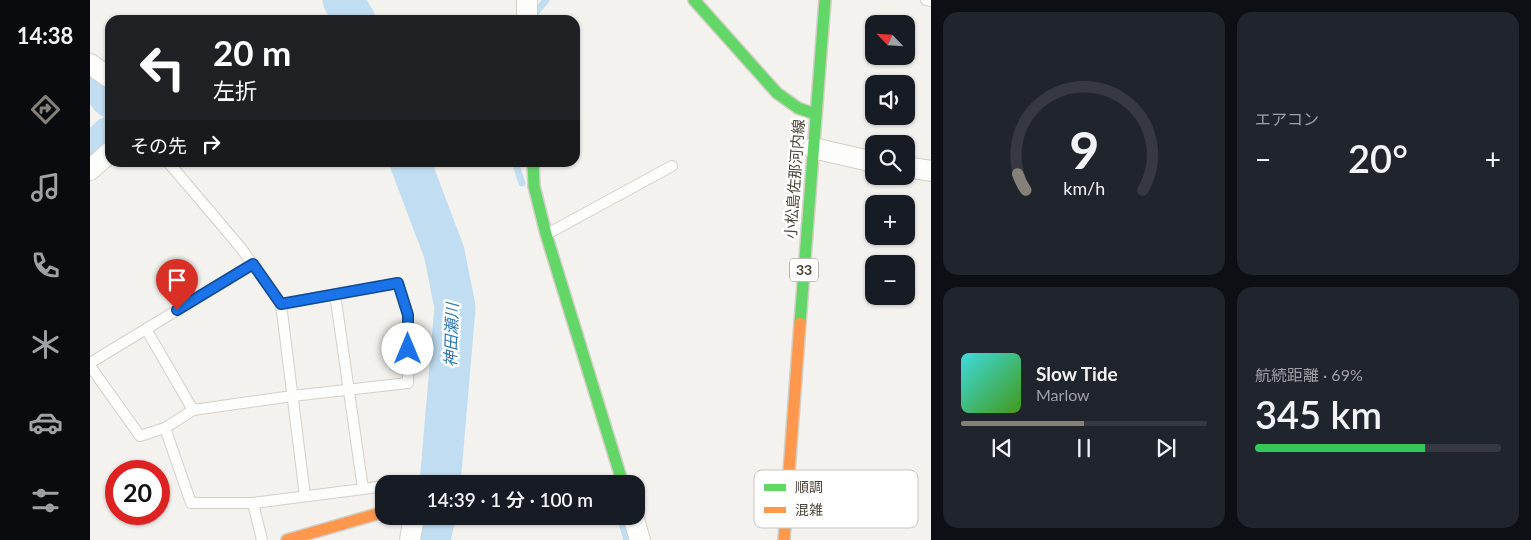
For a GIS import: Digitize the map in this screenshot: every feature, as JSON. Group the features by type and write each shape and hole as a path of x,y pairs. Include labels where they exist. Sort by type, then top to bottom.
{"street":[{"path":"694,0 776,93 798,108 815,114"},
{"name":"小松島佐那河内線","path":"789,470 825,0"},
{"path":"90,64 105,74"},
{"path":"813,148 865,160"},
{"path":"90,170 105,156"},
{"path":"533,167 534,186 546,234 620,475"},
{"path":"915,168 931,171"},
{"path":"287,540 375,515"},
{"path":"410,540 412,525"},
{"path":"636,525 640,540"}],"lane":[{"path":"926,0 931,1"},
{"path":"546,234 672,166"},
{"path":"172,167 242,248 281,304 305,496"},
{"path":"253,264 90,364 140,436 165,428 193,410 292,396 408,383 408,315 398,283 281,304"},
{"path":"336,294 363,489"},
{"path":"146,329 193,410"},
{"path":"165,428 191,503 252,503 375,487"},
{"path":"252,503 262,540"}],"waterway":[{"name":"神田瀬川","path":"343,0 352,15"},
{"path":"534,15 546,0"},
{"path":"90,78 105,90"},
{"path":"90,156 105,142"},
{"name":"神田瀬川","path":"412,167 444,252 455,307 441,475"},
{"path":"517,167 522,183"},
{"name":"神田瀬川","path":"430,540 433,525"},
{"path":"623,525 627,540"}],"traffic: fast":[{"path":"694,0 777,93 798,108 815,114"},
{"path":"800,323 825,0"},
{"path":"533,167 534,186 546,234 620,475"}],"traffic: slow":[{"path":"789,470 800,323"},
{"path":"287,540 375,515"},
{"path":"784,540 785,528"}],"route":[{"path":"177,310 240,274 253,264 281,304 398,283 408,315 408,349"}]}
